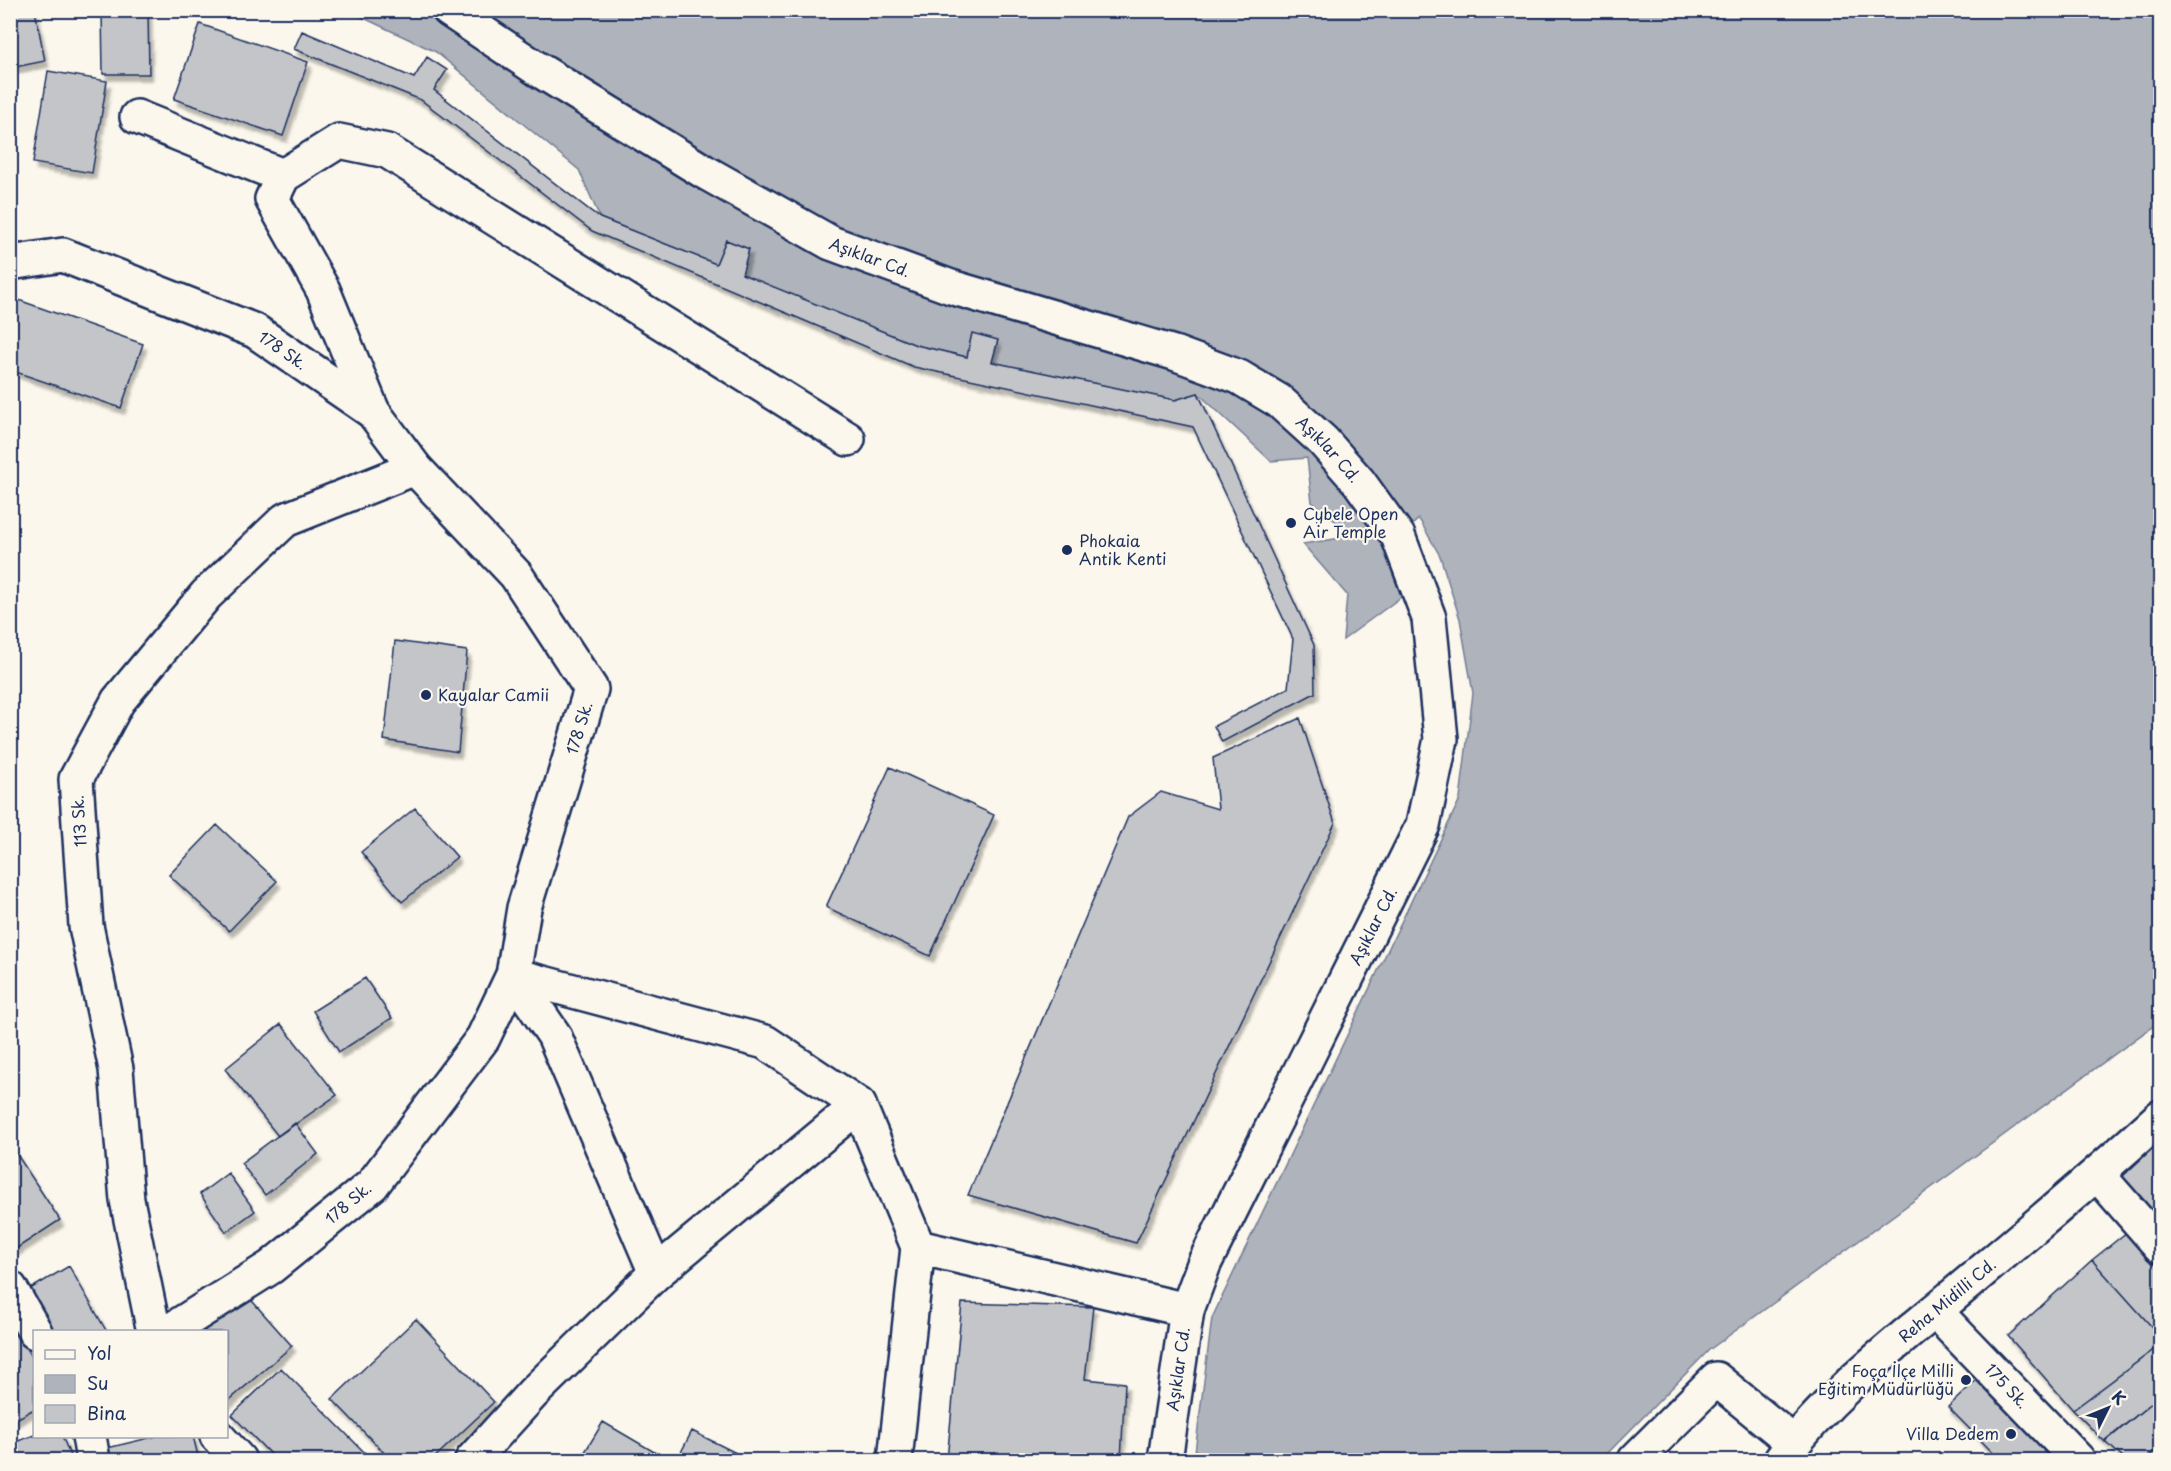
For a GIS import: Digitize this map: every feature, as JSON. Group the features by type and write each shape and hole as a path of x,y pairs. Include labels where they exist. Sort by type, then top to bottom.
{"street":[{"name":"Aşıklar Cd.","path":"449,10 536,68 703,171 831,243 951,287 1174,353 1239,376 1279,401 1323,441 1359,482 1398,536 1429,618 1441,740 1423,825 1204,1264 1187,1310 1165,1461"},
{"path":"137,117 283,176"},
{"path":"373,412 323,290 272,199 283,176 339,141 387,151 848,439"},
{"name":"178 Sk.","path":"10,263 63,255 255,331 373,412 415,468 516,575 591,689 524,908 513,975 483,1038 372,1185 270,1267 171,1330"},
{"name":"113 Sk.","path":"154,1330 127,1200 116,1069 86,926 76,779 118,702 206,595 285,520 415,468"},
{"path":"513,975 765,1042 859,1105 918,1247 895,1461"},
{"path":"513,975 554,1035 656,1273"},
{"path":"472,1461 533,1394 656,1273 859,1105"},
{"name":"Reha Midilli Cd.","path":"1635,1461 1716,1379 1788,1452 1863,1371 2098,1174 2160,1118"},
{"path":"2098,1174 2160,1246"},
{"path":"918,1247 1187,1310"},
{"path":"10,1288 33,1330"},
{"name":"175 Sk.","path":"1935,1311 2078,1461"},
{"path":"89,1438 93,1461"},
{"path":"218,1438 239,1461"}],"water":[{"path":"349,11 2160,11 2160,1021 1709,1350 1601,1460 1194,1460 1212,1318 1460,799 1473,693 1460,619 1440,556 1419,519 1387,546 1401,597 1343,640 1347,595 1303,544 1341,538 1344,528 1312,502 1307,458 1271,461 1198,393 1175,400 992,362 998,340 972,334 967,357 916,345 742,274 749,249 726,240 716,264 600,218 579,170 436,52"}],"building":[{"path":"10,10 35,10 45,61 10,68"},
{"path":"102,10 148,10 149,74 103,74"},
{"path":"200,24 308,62 283,136 174,99"},
{"path":"302,31 414,78 427,57 447,70 434,90 600,218 716,264 726,240 749,249 742,274 916,345 967,357 972,333 998,340 992,362 1175,400 1198,393 1314,645 1315,693 1222,742 1214,726 1288,688 1293,639 1193,427 914,367 592,231 421,100 294,49"},
{"path":"48,71 107,81 92,173 33,163"},
{"path":"10,297 143,344 121,408 10,370"},
{"name":"Kayalar Camii","path":"395,641 467,651 458,752 384,740"},
{"path":"1300,718 1335,823 1136,1243 968,1195 1128,817 1161,792 1218,809 1213,758"},
{"path":"890,767 994,815 930,956 826,907"},
{"path":"415,808 457,857 402,902 361,852"},
{"path":"217,825 277,881 229,931 169,875"},
{"path":"365,978 392,1018 339,1052 313,1011"},
{"path":"281,1024 337,1095 278,1136 225,1069"},
{"path":"295,1123 318,1154 265,1195 241,1163"},
{"path":"2160,1141 2160,1220 2121,1178"},
{"path":"10,1144 60,1220 11,1252 10,1251"},
{"path":"228,1173 255,1211 226,1232 200,1194"},
{"path":"2132,1228 2160,1259 2160,1336 2092,1260"},
{"path":"2092,1260 2160,1336 2160,1345 2073,1410 2008,1336"},
{"path":"69,1266 106,1330 54,1330 30,1289"},
{"path":"245,1293 292,1346 228,1401 228,1330 204,1330"},
{"path":"962,1303 1093,1307 1085,1379 1125,1383 1121,1460 947,1460"},
{"path":"10,1319 33,1358 33,1410 10,1423"},
{"path":"416,1319 494,1402 432,1460 391,1460 332,1399"},
{"path":"2160,1345 2160,1396 2105,1442 2073,1410"},
{"path":"281,1368 372,1460 276,1460 232,1415"},
{"name":"Villa Dedem","path":"1986,1371 2074,1460 2000,1460 1948,1407"},
{"path":"2160,1396 2160,1446 2145,1460 2125,1460 2105,1441"},
{"path":"603,1422 668,1460 580,1460"},
{"path":"692,1431 750,1460 677,1460"},
{"path":"33,1435 33,1438 63,1438 72,1460 10,1460 10,1444"},
{"path":"149,1438 194,1438 199,1460 105,1460 103,1449"}],"place":[{"name":"Cybele Open Air Temple","path":"1291,523"},
{"name":"Phokaia Antik Kenti","path":"1067,550"},
{"name":"Kayalar Camii","path":"426,695"},
{"name":"Foça İlçe Milli Eğitim Müdürlüğü","path":"1966,1380"},
{"name":"Villa Dedem","path":"2011,1434"}]}
